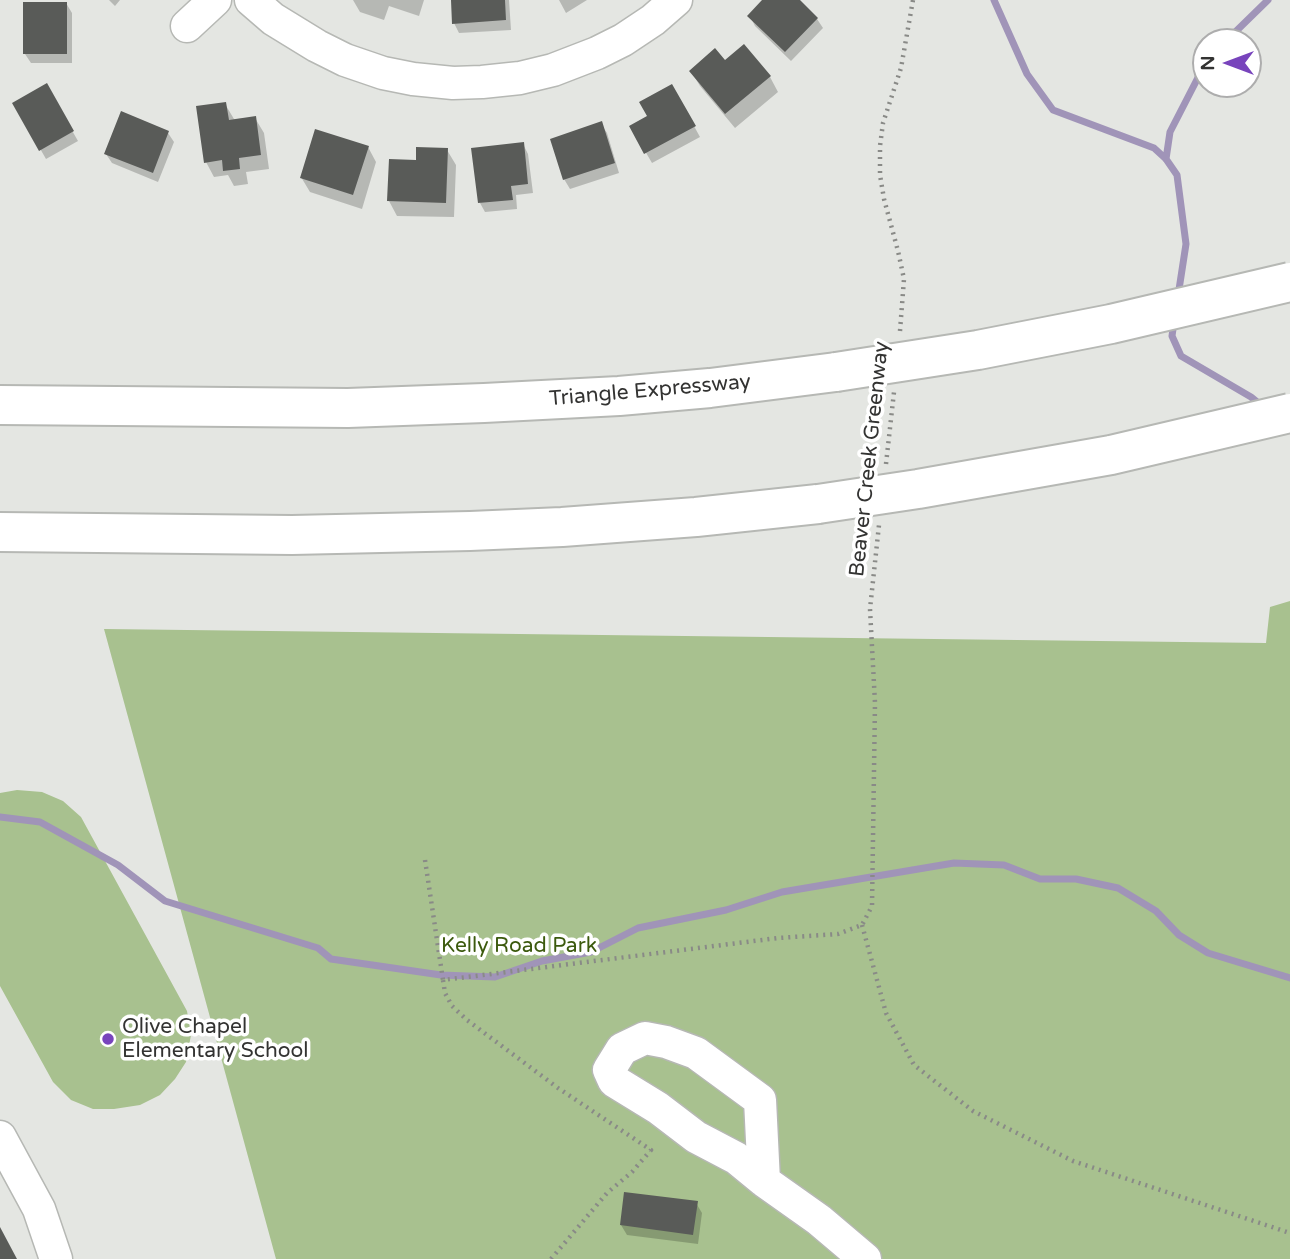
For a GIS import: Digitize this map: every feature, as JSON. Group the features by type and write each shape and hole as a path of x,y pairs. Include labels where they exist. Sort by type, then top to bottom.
{"highway":[{"name":"Triangle Expressway","path":"0,405 348,408 619,396 697,389 835,372 978,350 1111,324 1290,282"},
{"path":"0,532 292,535 562,527 696,517 918,489 1111,455 1290,412"}],"street":[{"path":"187,26 215,0"},
{"path":"251,0 273,19 345,60 393,75 453,83 520,78 553,70 623,40 653,20 676,0"},
{"path":"764,1181 760,1100 696,1053 645,1038 622,1049 609,1070 614,1081 696,1137 736,1158 764,1181 819,1220 865,1259"},
{"path":"0,1137 39,1209 55,1259"}],"path":[{"name":"Beaver Creek Greenway","path":"900,334 904,279 884,199 880,175 880,146 883,123 901,68 913,0"},
{"name":"Beaver Creek Greenway","path":"885,472 894,389"},
{"name":"Beaver Creek Greenway","path":"862,925 872,905 875,703 870,609 880,513"},
{"path":"425,860 445,993 452,1006 558,1088 651,1150 632,1172 607,1193 551,1259"},
{"path":"443,980 838,934 862,925 886,1013 914,1065 973,1111 1073,1161 1290,1233"}],"green space":[{"name":"Kelly Road Park","path":"1290,601 1290,1259 276,1259 104,629 1266,643 1270,607"},
{"path":"17,790 42,792 63,801 81,817 187,1011 191,1035 186,1062 160,1095 140,1105 93,1109 71,1100 53,1082 0,986 0,793"}],"building":[{"path":"451,0 505,0 506,20 452,24"},
{"path":"762,0 800,0 818,18 785,52 747,16"},
{"path":"23,2 67,2 67,54 23,54"},
{"path":"744,44 771,76 725,114 689,71 715,48 725,60"},
{"path":"47,83 74,131 39,151 12,103"},
{"path":"672,84 696,126 644,154 629,126 647,116 639,102"},
{"path":"226,102 229,120 256,116 261,155 239,158 240,169 223,171 222,160 204,163 196,106"},
{"path":"121,111 169,131 153,173 104,154"},
{"path":"602,121 615,163 563,180 550,139"},
{"path":"315,129 369,146 353,195 300,178"},
{"path":"524,142 528,184 511,186 513,200 478,203 471,148"},
{"path":"416,147 448,148 446,203 387,201 389,159 416,160"},
{"path":"624,1192 698,1201 693,1235 620,1225"},
{"path":"0,1227 17,1259 0,1259"}],"waterway":[{"path":"994,0 1027,74 1053,110 1154,148 1177,175 1186,244 1178,296"},
{"path":"1239,28 1268,0"},
{"path":"1166,159 1170,132 1192,89"},
{"path":"1174,322 1172,336 1181,356 1262,406"},
{"path":"0,817 40,822 118,865 165,901 318,948 331,959 441,975 495,977 542,961 591,952 638,928 726,910 782,892 954,863 1004,865 1040,879 1076,879 1118,888 1156,911 1179,935 1208,953 1290,978"}],"place":[{"name":"Olive Chapel Elementary School","path":"108,1039"}]}
